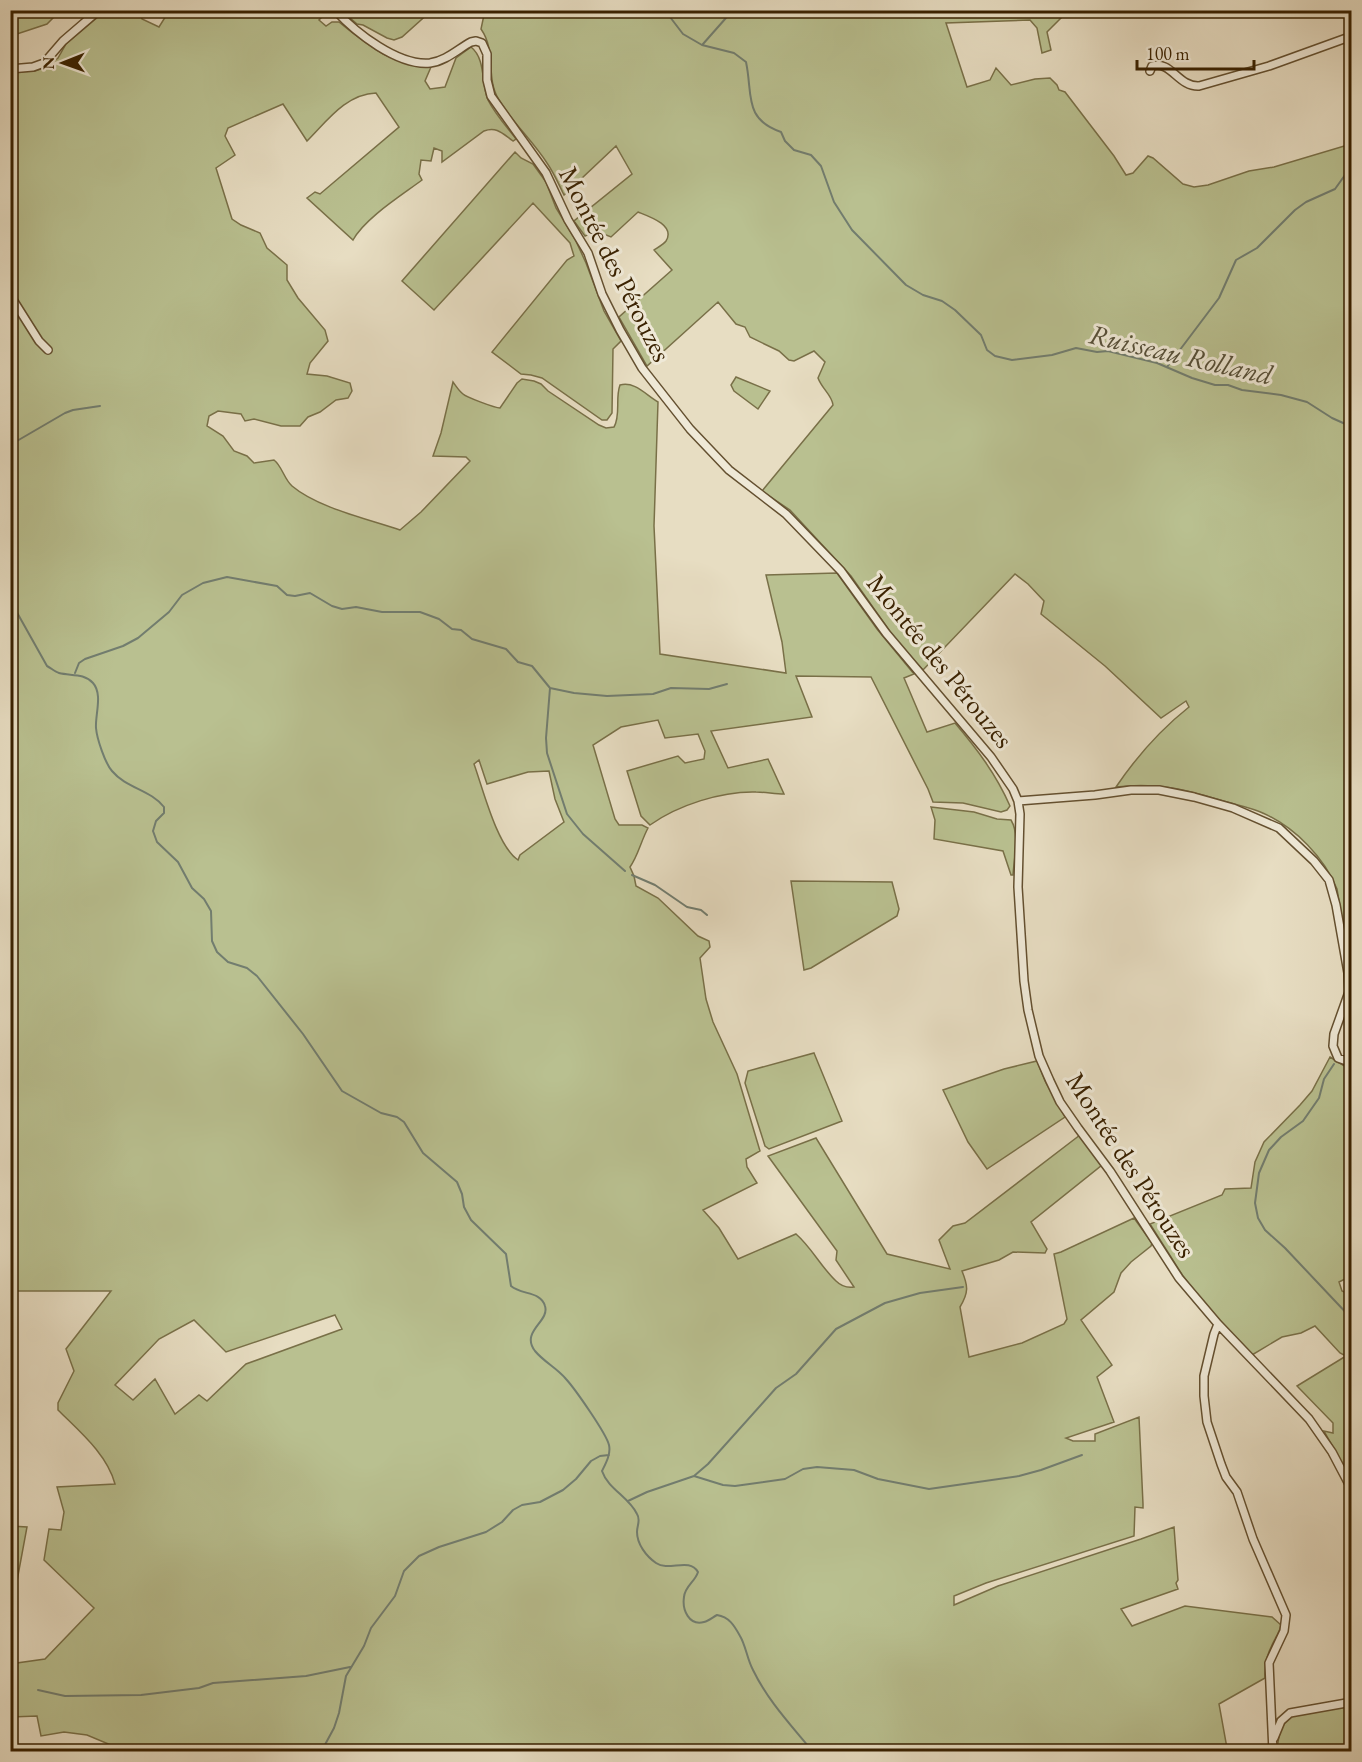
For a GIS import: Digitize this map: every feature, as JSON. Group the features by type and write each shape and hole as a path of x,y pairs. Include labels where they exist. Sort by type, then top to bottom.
{"street":[{"path":"10,69 33,67 44,63 63,41 99,10"},
{"name":"Montée des Pérouzes","path":"335,10 377,46 397,57 416,62 430,63 446,58 471,42 482,43 487,54 487,80 491,96 546,173 568,220 588,253 602,294 642,368 690,429 729,470 786,514 841,571 886,633 992,757 1013,789 1018,801 1020,814 1018,887 1028,1010 1039,1056 1060,1102 1110,1171 1179,1278 1218,1324 1309,1419 1332,1452 1352,1490"},
{"path":"1150,70 1152,66 1161,65 1189,85 1199,86 1269,66 1352,36"},
{"path":"10,296 39,341 48,350"},
{"path":"1018,801 1159,789 1233,808 1279,828 1314,861 1329,880 1336,905 1348,973 1349,992 1334,1034 1333,1046 1338,1058 1352,1063"},
{"path":"1218,1324 1204,1376 1207,1422 1226,1477 1239,1496 1253,1539 1286,1615 1284,1631 1269,1663 1273,1752"},
{"path":"1274,1738 1281,1721 1290,1713 1352,1702"}],"green space":[{"path":"11,10 60,11 47,24 11,36"},
{"path":"301,10 323,16 319,20 326,26 332,22 339,22 370,46 391,58 431,67 425,81 430,89 445,87 456,58 471,47 479,58 488,100 516,139 513,141 493,129 484,131 442,162 442,151 434,148 431,161 421,160 419,174 422,180 375,215 353,240 307,198 315,192 320,194 399,127 376,93 355,98 346,103 307,141 283,104 228,128 225,136 235,155 216,168 232,219 260,233 267,248 287,265 287,280 298,298 325,330 328,341 310,363 307,374 327,376 350,383 352,391 348,398 336,400 320,412 308,417 300,426 281,426 254,419 245,421 241,414 218,411 209,416 207,426 223,436 234,451 247,456 254,463 274,460 292,486 315,501 400,530 421,512 470,461 466,457 433,456 453,382 465,395 500,408 522,379 534,381 606,428 614,427 616,422 620,385 631,385 640,389 658,402 654,526 660,654 786,673 782,642 766,575 837,573 877,629 914,674 904,678 927,732 955,723 978,752 1005,794 1010,806 1001,812 963,803 933,802 871,677 796,676 812,717 711,731 728,768 768,759 784,794 743,792 715,797 674,811 650,825 641,816 627,771 678,756 685,763 704,759 705,751 698,734 665,738 658,720 621,727 593,745 615,819 619,825 642,825 648,828 630,867 636,886 658,898 698,936 709,941 710,947 700,958 706,999 713,1022 737,1074 760,1151 746,1159 747,1167 757,1183 703,1210 719,1228 738,1259 796,1234 836,1281 844,1286 854,1287 836,1260 837,1251 768,1156 816,1138 887,1254 950,1269 939,1240 953,1226 965,1223 1080,1135 1102,1165 1031,1222 1047,1249 1045,1253 1013,1252 999,1260 962,1271 967,1289 960,1307 969,1357 1022,1343 1064,1324 1067,1319 1054,1254 1134,1218 1152,1243 1121,1273 1114,1292 1081,1320 1112,1365 1097,1377 1114,1422 1066,1438 1073,1441 1095,1441 1095,1434 1139,1417 1143,1508 1135,1507 1134,1536 986,1583 954,1596 954,1605 998,1586 1174,1527 1178,1589 1121,1609 1132,1626 1185,1606 1272,1617 1281,1625 1270,1648 1265,1667 1265,1678 1219,1704 1227,1748 1224,1752 125,1751 87,1735 64,1732 41,1736 37,1716 11,1717 10,1664 45,1659 94,1608 44,1560 49,1529 61,1530 64,1512 57,1487 115,1484 99,1453 58,1410 58,1403 74,1371 66,1349 111,1291 11,1291 11,72 35,71 46,67 58,58 66,44 105,11 140,11 142,19 159,27 169,11","holes":["479,760 487,784 528,772 549,771 555,799 564,822 520,855 518,860 510,853 491,816 474,764","335,1315 342,1329 246,1364 207,1401 199,1395 175,1414 155,1379 133,1400 115,1385 159,1339 194,1320 226,1352"]},
{"path":"485,10 1068,11 1047,32 1051,50 1042,53 1037,28 1030,20 946,23 967,87 990,80 996,68 1011,85 1050,78 1059,90 1065,92 1126,175 1133,173 1148,156 1183,184 1194,187 1208,185 1249,171 1274,167 1351,144 1351,972 1337,889 1324,866 1298,835 1265,814 1194,793 1144,785 1116,787 1150,744 1189,707 1186,701 1161,718 1105,666 1041,614 1044,601 1015,574 923,670 898,643 851,576 790,510 762,491 833,405 818,378 825,362 814,351 794,361 789,360 779,351 750,337 745,327 736,324 718,302 647,366 619,317 672,270 654,250 666,241 667,230 660,222 638,212 611,237 596,231 585,236 574,221 632,174 616,146 564,195 547,163 504,108 495,92 489,47 481,29"},
{"path":"342,11 431,11 402,37 394,40 357,24"},
{"path":"515,152 533,164 546,182 556,208 575,239 586,263 604,311 621,341 613,349 612,413 607,420 602,420 542,378 521,374 492,352 567,260 574,256 570,243 533,203 434,310 402,281"},
{"path":"736,377 770,391 758,409 734,391 731,385"},
{"path":"931,807 974,812 997,819 1011,820 1016,840 1013,875 1011,875 1003,851 934,839 935,820"},
{"path":"791,881 892,882 899,909 897,916 804,970"},
{"path":"814,1053 842,1121 769,1149 765,1146 745,1083 748,1071"},
{"path":"1330,1057 1351,1068 1351,1276 1339,1282 1342,1291 1351,1295 1351,1479 1324,1431 1333,1433 1333,1423 1297,1386 1346,1356 1340,1353 1315,1326 1301,1333 1282,1337 1252,1355 1207,1307 1183,1276 1150,1224 1222,1195 1225,1189 1251,1188 1255,1162 1264,1142 1312,1091"},
{"path":"1037,1061 1065,1117 987,1169 968,1142 943,1090 1004,1069"},
{"path":"10,1526 27,1527 12,1608 10,1608"},
{"path":"1351,1705 1351,1751 1277,1752 1280,1731 1285,1722 1293,1716"}],"waterway":[{"name":"Ruisseau Rolland","path":"668,10 670,17 683,34 702,45 734,53 746,62 755,113 769,127 781,132 785,141 794,150 811,155 821,166 834,202 852,230 906,285 923,295 942,301 955,310 981,335 987,350 995,356 1012,360 1052,355 1076,348 1097,352 1108,351 1157,363 1215,385 1228,385 1242,390 1281,395 1307,402 1332,418 1352,427"},
{"path":"703,44 733,10"},
{"path":"1167,367 1219,298 1236,260 1257,248 1306,202 1335,189 1345,175 1352,171"},
{"path":"10,445 65,413 100,406"},
{"path":"75,673 79,663 85,659 123,646 138,638 169,612 182,595 203,583 227,577 277,586 287,595 310,593 342,609 356,607 382,612 420,612 439,619 452,629 461,630 472,639 506,649 518,662 532,666 550,688 607,696 653,694 671,688 709,689 727,684"},
{"path":"10,600 47,666 59,673 86,678 96,688 98,693 96,728 107,762 118,777 159,801 164,807 164,813 156,821 153,831 157,842 178,862 192,888 204,899 211,911 212,941 217,952 228,962 247,968 257,976 303,1034 342,1091 381,1113 397,1117 404,1122 423,1153 457,1182 464,1207 471,1220 506,1254 511,1286 535,1295 543,1301 545,1312 533,1332 531,1344 535,1351 570,1384 607,1439 608,1458 602,1471 609,1483 637,1514 639,1520 637,1536 643,1549 656,1563 667,1566 689,1566 698,1572 685,1593 685,1612 694,1622 708,1621 717,1615 731,1622 742,1640 759,1681 780,1712 813,1752"},
{"path":"550,688 547,753 567,814 583,834 625,871"},
{"path":"632,875 655,885 687,907 701,910 707,915"},
{"path":"1348,1056 1352,1053"},
{"path":"1334,1064 1324,1079 1319,1098 1303,1121 1281,1137 1269,1150 1259,1173 1255,1203 1258,1218 1265,1230 1352,1319"},
{"path":"628,1501 694,1476 708,1464 776,1388 796,1374 836,1329 885,1303 920,1293 963,1287"},
{"path":"321,1752 339,1713 346,1676 364,1646 371,1628 395,1596 404,1571 419,1556 486,1532 522,1505 540,1502 563,1490 591,1461 600,1456 609,1455"},
{"path":"694,1476 723,1485 735,1486 785,1479 803,1469 817,1467 854,1470 878,1479 929,1489 1019,1476 1082,1455"},
{"path":"38,1690 65,1696 141,1695 199,1688 213,1683 306,1676 350,1667"}]}
